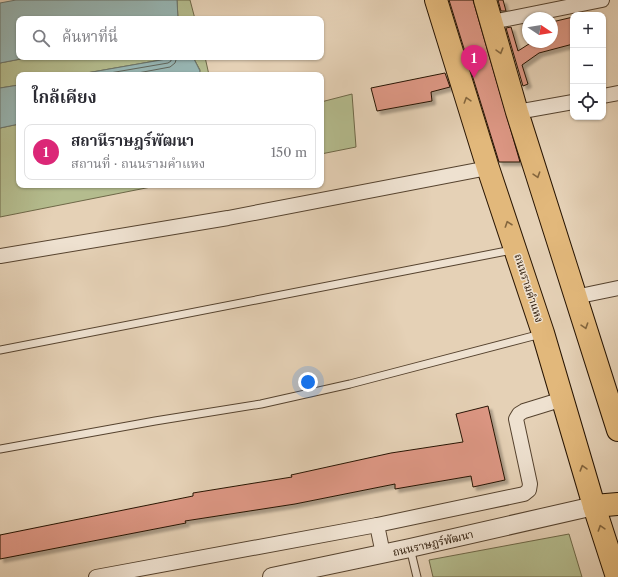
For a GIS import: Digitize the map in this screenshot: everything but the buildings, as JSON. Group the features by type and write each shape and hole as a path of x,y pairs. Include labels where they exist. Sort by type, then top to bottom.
{"main road":[{"name":"ถนนรามคำแหง","path":"436,0 488,168 516,249 564,399 594,506 617,577"},
{"path":"485,0 517,112 618,430"},
{"path":"594,506 618,504"}],"street":[{"path":"492,22 602,0"},
{"path":"606,95 618,93"},
{"path":"517,112 570,103"},
{"path":"0,256 228,218 488,168"},
{"path":"575,297 618,288"},
{"path":"96,577 377,526 524,494 529,490 530,484 516,419 519,414 524,411 564,399"},
{"name":"ถนนราษฏร์พัฒนา","path":"272,577 383,554 594,506"},
{"path":"377,526 383,554"}],"lane":[{"path":"0,350 516,249"},
{"path":"0,449 155,421 261,404 350,384 543,333"},
{"path":"410,548 417,577"}],"green space":[{"path":"177,0 190,0 194,16 178,16"},
{"path":"16,60 161,60 92,72 16,72 16,85 0,88 0,63"},
{"path":"195,60 206,60 208,72 200,72"},
{"path":"352,94 356,147 324,153 324,101"},
{"path":"16,125 16,188 146,188 0,217 0,128"},
{"path":"569,534 582,577 433,577 429,560"}],"water":[{"path":"16,0 177,0 178,16 16,16 16,60 0,63 0,3"},
{"path":"161,60 194,60 200,71 200,72 92,72"},
{"path":"16,85 16,125 0,128 0,88"}],"place":[{"name":"สถานีราษฎร์พัฒนา","path":"474,78"}]}
